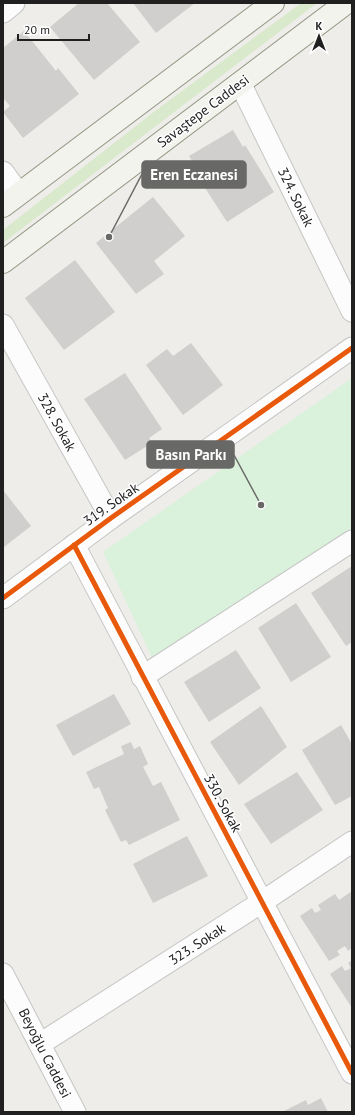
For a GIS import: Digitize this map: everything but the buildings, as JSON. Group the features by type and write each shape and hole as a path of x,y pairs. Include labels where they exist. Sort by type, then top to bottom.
{"main road":[{"path":"11,200 273,3"},
{"name":"Savaştepe Caddesi","path":"3,262 346,3"}],"street":[{"path":"3,12 14,3"},
{"name":"324. Sokak","path":"240,83 352,311"},
{"path":"3,172 11,200"},
{"name":"328. Sokak","path":"3,325 111,518"},
{"name":"319. Sokak","path":"3,598 111,518 352,348"},
{"path":"142,676 352,541"},
{"name":"330. Sokak","path":"74,545 352,1073"},
{"name":"323. Sokak","path":"40,1044 262,902 352,842"},
{"name":"Beyoğlu Caddesi","path":"3,974 75,1112"}],"green space":[{"path":"301,3 317,3 3,243 3,230 155,111"},
{"path":"352,378 352,533 154,662 103,552"}],"cycle path":[{"path":"3,598 111,518 352,348"},
{"path":"74,545 352,1073"}],"place":[{"name":"Eren Eczanesi","path":"109,237"},
{"name":"Basın Parkı","path":"261,505"}]}
